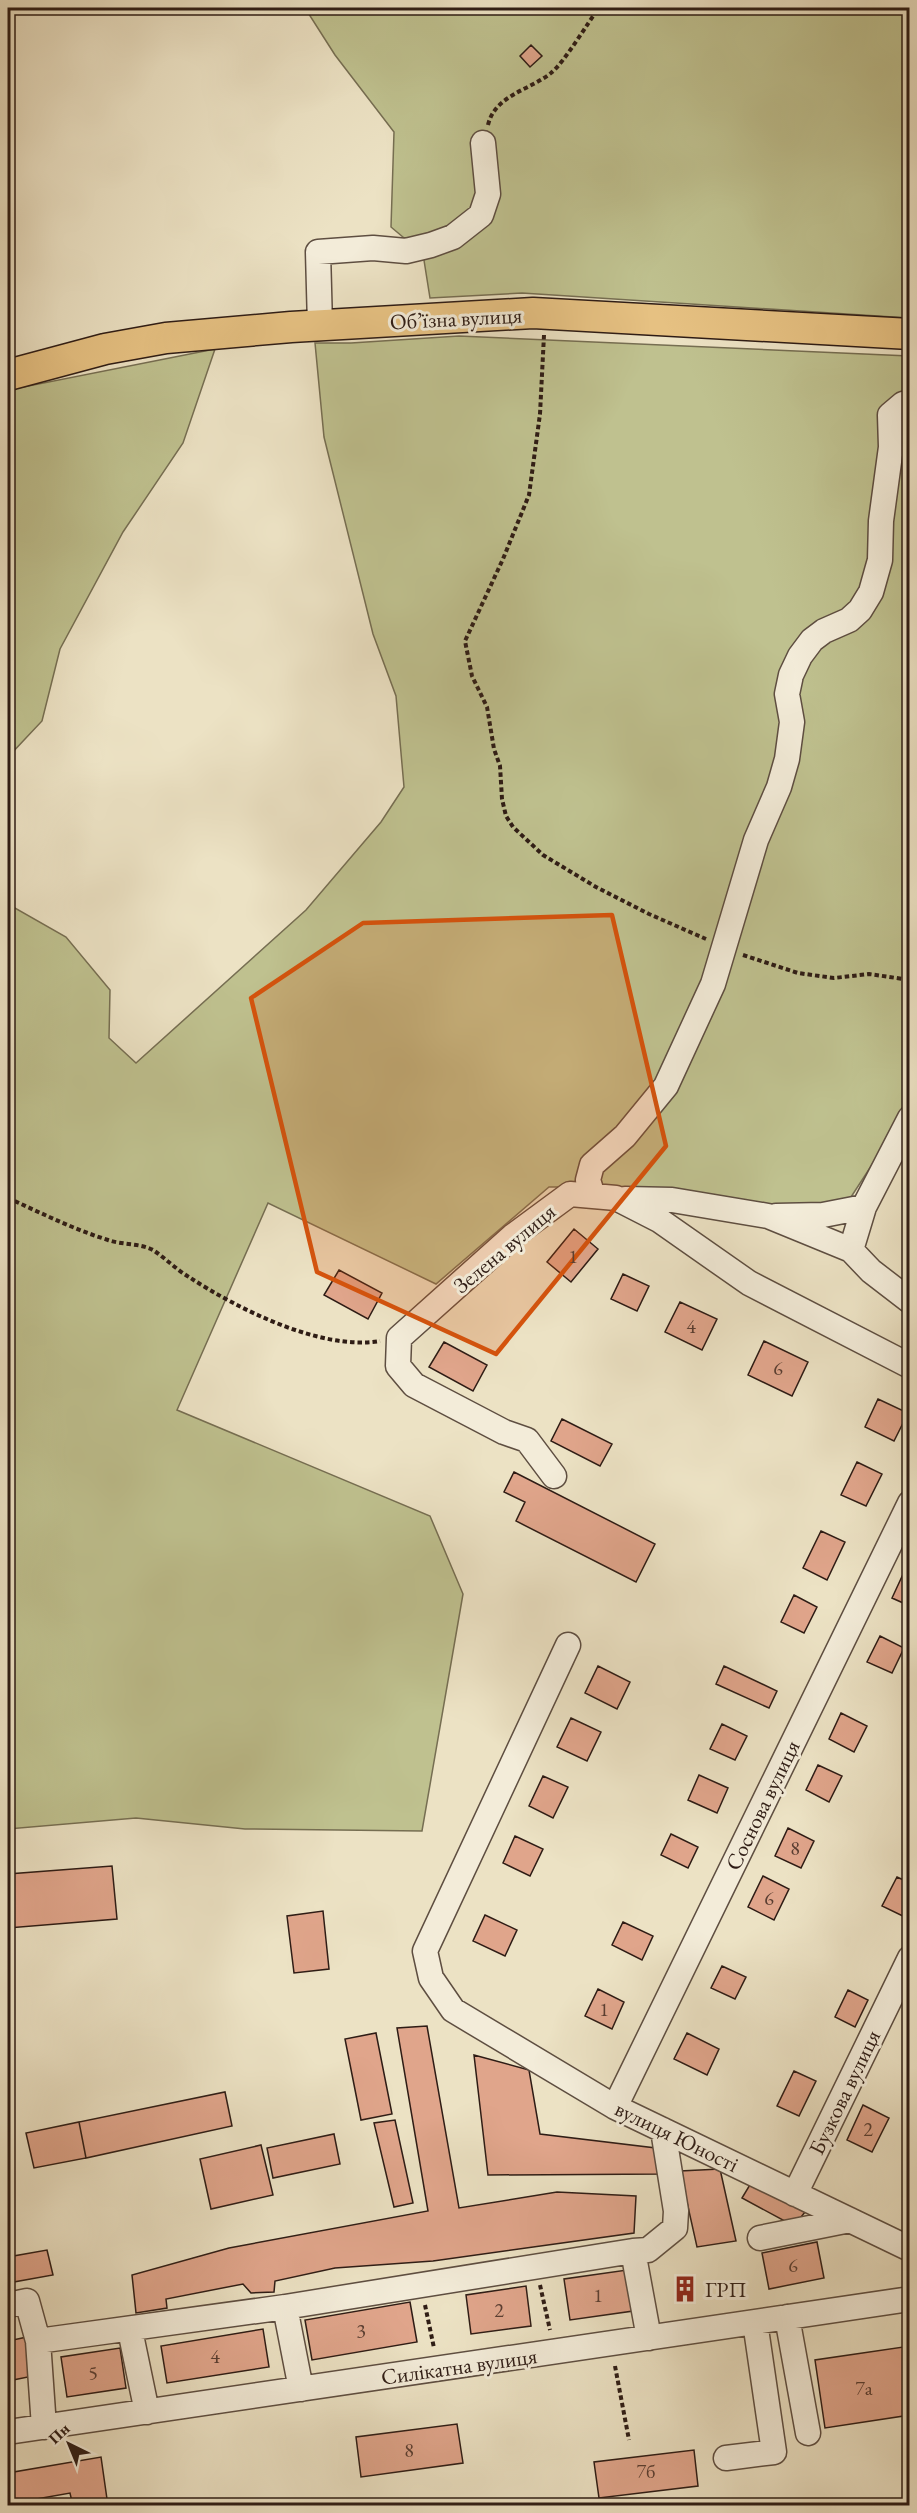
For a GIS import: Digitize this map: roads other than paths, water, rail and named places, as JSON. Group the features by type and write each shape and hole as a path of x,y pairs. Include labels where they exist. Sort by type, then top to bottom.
{"main road":[{"name":"Об’їзна вулиця","path":"8,375 105,349 166,338 320,325 545,314 909,334"}],"street":[{"path":"320,325 318,252 373,248 406,251 453,237 481,215 488,194 483,143"},
{"path":"909,402 890,415 891,447 881,521 880,560 871,592 860,610 849,620 824,631 812,640 800,656 791,675 787,694 792,722 787,759 756,840 713,984 666,1086 625,1136 592,1165 588,1180 605,1197 659,1220 749,1283 909,1366"},
{"path":"851,1250 864,1207 909,1118"},
{"name":"Зелена вулиця","path":"554,1476 527,1440 504,1432 414,1385 398,1366 399,1338 513,1236 570,1194 672,1200 768,1216"},
{"path":"768,1216 823,1215 864,1207"},
{"path":"768,1216 851,1250 871,1271 909,1301"},
{"name":"Соснова вулиця","path":"615,2107 909,1503"},
{"name":"вулиця Юності","path":"568,1646 425,1951 431,1978 453,2010 615,2107 909,2249"},
{"name":"Бузкова вулиця","path":"795,2194 909,1958"},
{"path":"38,2341 285,2307 648,2250 675,2228 676,2211 663,2130"},
{"path":"760,2238 850,2220"},
{"path":"633,2251 649,2338"},
{"name":"Силікатна вулиця","path":"8,2432 909,2299"},
{"path":"8,2305 27,2301 38,2341 44,2427"},
{"path":"285,2307 301,2389"},
{"path":"787,2318 808,2433"},
{"path":"726,2458 774,2452 754,2322"},
{"path":"130,2330 147,2412"}],"place":[{"name":"ГРП","path":"685,2289"}]}
